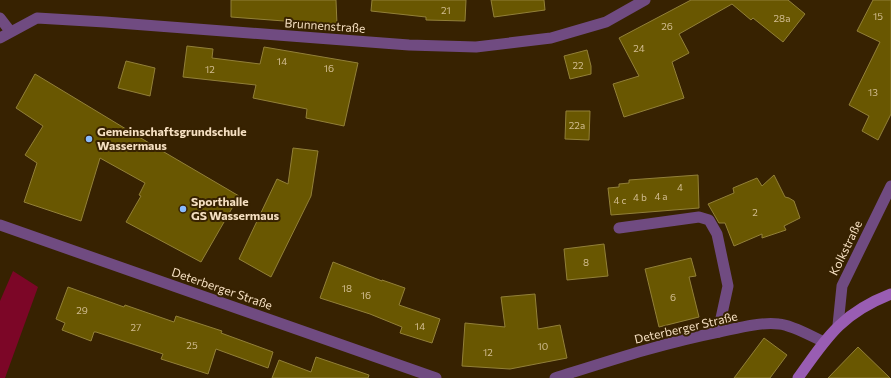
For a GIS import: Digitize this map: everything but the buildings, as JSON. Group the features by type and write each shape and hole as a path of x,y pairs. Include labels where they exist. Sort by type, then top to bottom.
{"main road":[{"path":"798,378 838,325 850,315 875,300 891,294"}],"street":[{"name":"Brunnenstraße","path":"0,38 10,31 37,18 409,45 476,47 551,38 606,22 645,0"},
{"path":"0,18 10,31"},
{"name":"Kolkstraße","path":"838,325 842,286 891,186"},
{"path":"620,228 699,217 709,220 717,234 728,286 718,332"},
{"name":"Deterberger Straße","path":"0,225 436,378"},
{"name":"Deterberger Straße","path":"555,378 652,348 718,332 752,326 779,324 824,342"}],"shaded area":[{"path":"13,271 38,287 5,378 0,378 0,301"}],"place":[{"name":"Gemeinschaftsgrundschule Wassermaus","path":"89,139"},
{"name":"Sporthalle GS Wassermaus","path":"183,209"}]}
